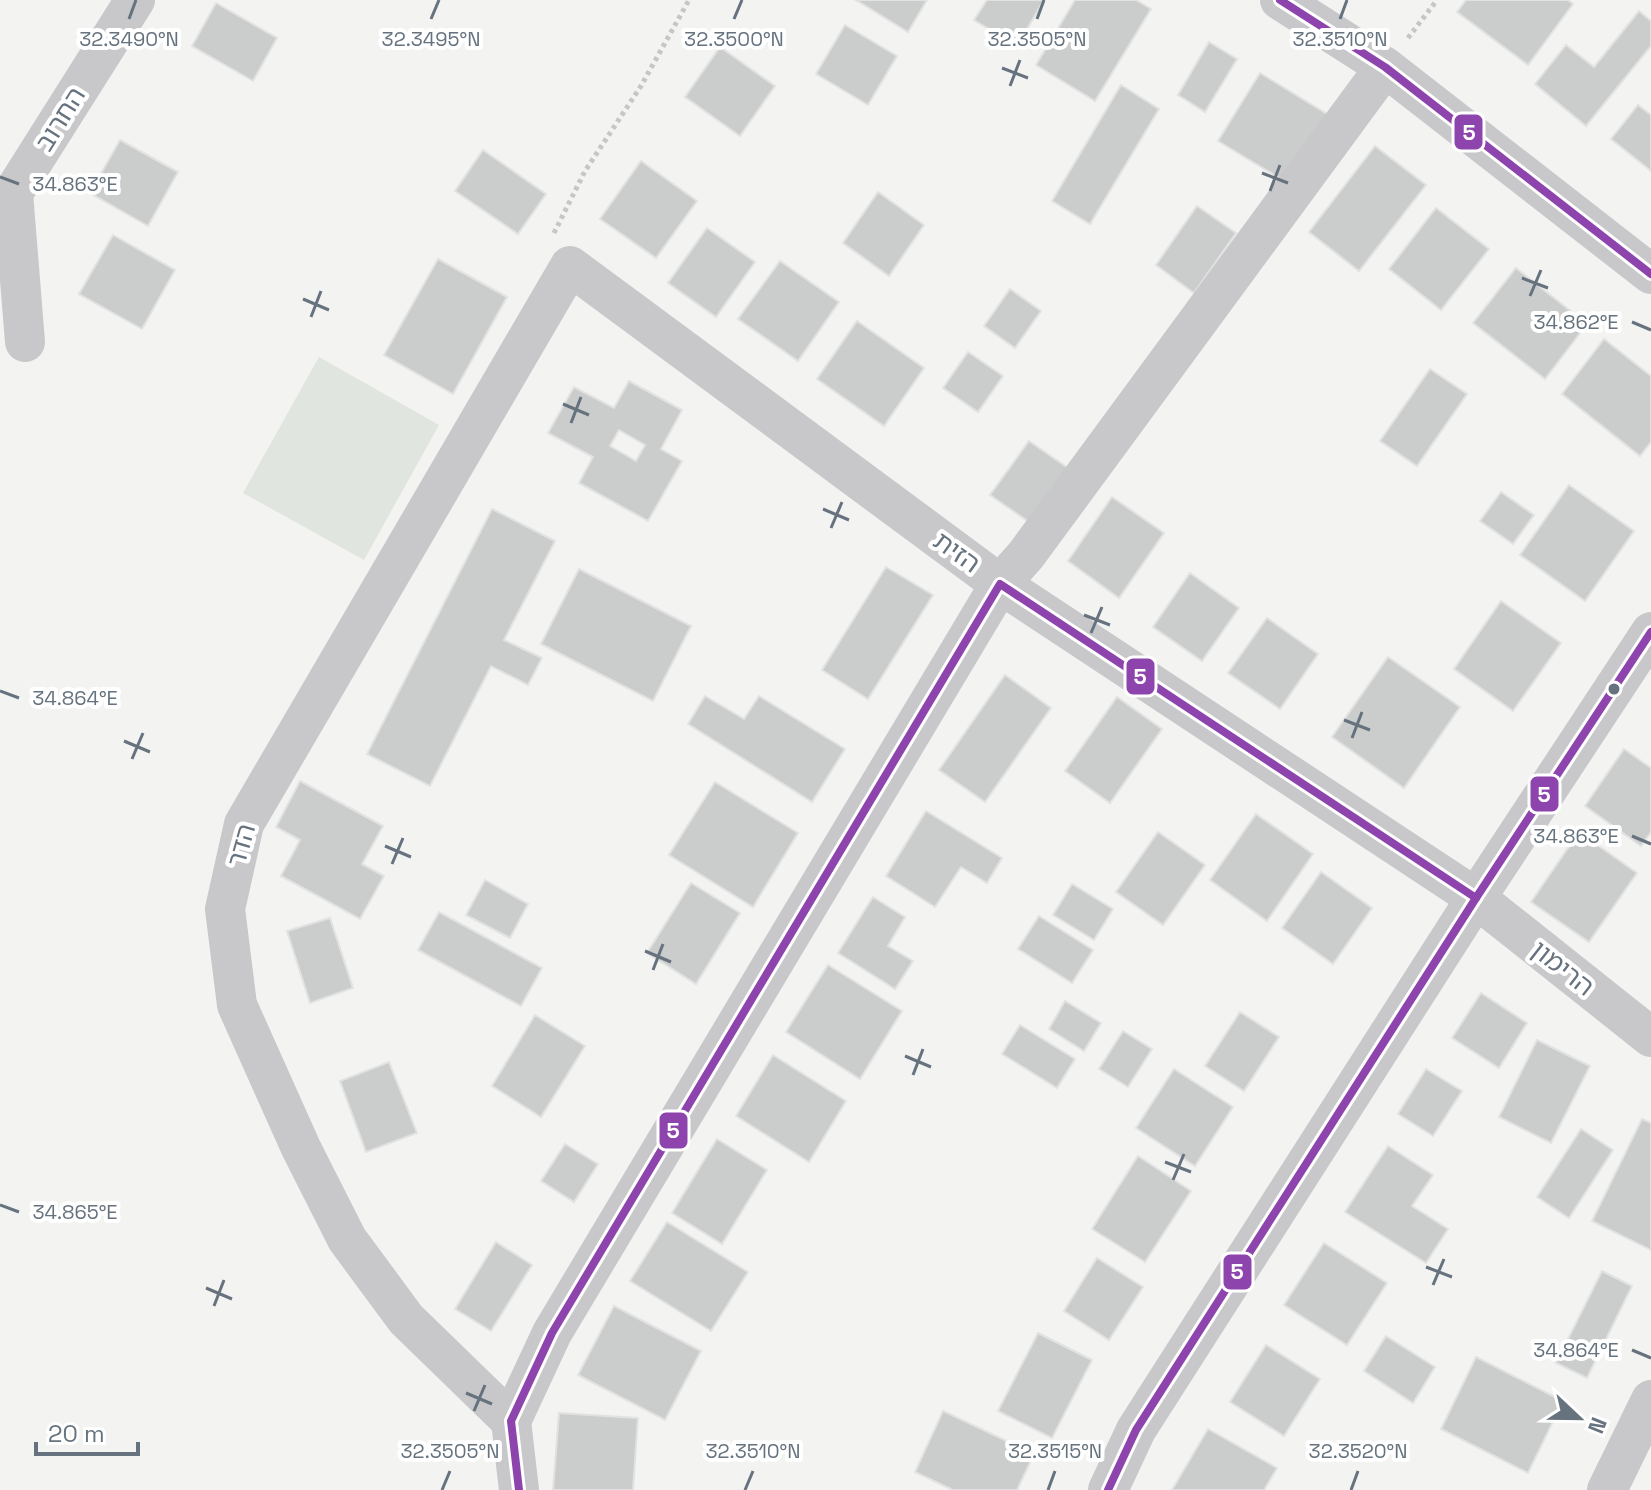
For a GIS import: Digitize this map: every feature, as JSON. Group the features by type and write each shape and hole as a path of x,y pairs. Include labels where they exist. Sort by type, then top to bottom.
{"street":[{"name":"החרוב","path":"25,342 13,193 135,0"},
{"path":"1280,0 1385,67 1651,274"},
{"path":"519,1490 511,1421 552,1333 1000,584 1026,555 1385,67"},
{"name":"הזית","path":"570,266 1000,584 1476,898"},
{"name":"הדר","path":"511,1421 406,1319 347,1239 301,1148 237,1005 225,909 244,824 570,266"},
{"path":"1108,1490 1136,1430 1476,898 1651,632"},
{"name":"הרימון","path":"1476,898 1651,1037"},
{"path":"1607,1490 1651,1400"}],"path":[{"path":"570,266 547,245 585,171 641,86 689,0"},
{"path":"1385,67 1437,0"}],"shaded area":[{"path":"319,357 439,425 364,560 243,493"}],"building":[{"path":"856,0 927,0 908,32"},
{"path":"987,0 1044,0 1017,46 974,20"},
{"path":"1075,0 1136,0 1151,9 1095,101 1036,65"},
{"path":"1466,0 1568,0 1573,4 1528,65 1457,12"},
{"path":"216,3 277,38 253,81 192,46"},
{"path":"1639,11 1651,21 1651,46 1586,126 1535,84 1566,45 1594,67"},
{"path":"845,25 897,56 868,105 816,74"},
{"path":"1209,42 1237,59 1205,112 1178,95"},
{"path":"720,47 775,86 740,136 685,97"},
{"path":"1260,73 1332,117 1291,185 1218,141"},
{"path":"1121,85 1159,109 1090,224 1052,201"},
{"path":"1638,105 1651,115 1651,171 1611,139"},
{"path":"120,140 178,172 148,226 90,193"},
{"path":"1375,146 1426,185 1359,271 1309,232"},
{"path":"483,150 546,194 518,234 455,191"},
{"path":"641,161 697,201 656,258 600,219"},
{"path":"878,192 924,225 889,276 843,243"},
{"path":"1197,206 1236,233 1194,293 1156,265"},
{"path":"1436,208 1489,249 1441,310 1389,269"},
{"path":"707,228 755,262 716,317 668,283"},
{"path":"113,235 175,270 142,329 79,294"},
{"path":"438,259 507,297 453,394 384,355"},
{"path":"780,261 839,302 798,361 738,319"},
{"path":"1516,268 1587,324 1545,379 1473,323"},
{"path":"1010,289 1041,311 1015,348 984,326"},
{"path":"857,321 924,368 884,426 817,379"},
{"path":"1604,339 1651,376 1651,442 1640,456 1562,394"},
{"path":"968,352 1003,376 978,412 943,388"},
{"path":"1430,369 1467,394 1417,466 1380,441"},
{"path":"629,381 682,410 661,449 682,461 648,521 579,483 593,457 548,433 574,387 614,408","holes":["619,430 645,445 636,461 610,446"]},
{"path":"1029,441 1068,468 1029,522 990,495"},
{"path":"1569,485 1634,531 1585,601 1520,555"},
{"path":"1501,492 1534,515 1513,544 1480,521"},
{"path":"1112,497 1164,533 1119,598 1068,561"},
{"path":"492,509 555,541 504,640 542,658 528,685 491,666 430,786 367,754"},
{"path":"886,567 933,595 868,699 822,670"},
{"path":"579,569 691,626 653,701 541,644"},
{"path":"1190,573 1239,608 1202,661 1153,627"},
{"path":"1501,601 1561,643 1513,711 1454,669"},
{"path":"1267,618 1318,654 1280,709 1228,673"},
{"path":"1388,657 1460,707 1404,788 1332,737"},
{"path":"1005,675 1051,708 985,802 939,770"},
{"path":"705,696 744,719 759,696 845,749 812,802 688,724"},
{"path":"1117,697 1162,729 1110,803 1065,771"},
{"path":"1624,749 1651,768 1651,832 1641,846 1585,806"},
{"path":"300,781 383,826 362,864 384,876 360,919 281,876 300,840 276,827"},
{"path":"715,782 798,833 753,907 669,855"},
{"path":"926,811 1002,858 987,883 961,867 935,907 886,876"},
{"path":"1256,814 1313,854 1267,921 1210,880"},
{"path":"1158,832 1205,865 1163,925 1116,892"},
{"path":"1579,832 1637,873 1589,942 1531,902"},
{"path":"1321,872 1372,908 1333,964 1282,928"},
{"path":"485,880 528,904 510,938 466,915"},
{"path":"691,883 740,913 696,984 647,953"},
{"path":"1072,884 1113,909 1094,940 1053,915"},
{"path":"873,897 905,917 888,946 913,961 895,989 838,953"},
{"path":"439,912 542,968 521,1006 418,950"},
{"path":"1039,916 1093,950 1072,983 1018,949"},
{"path":"330,918 353,988 310,1003 287,931"},
{"path":"828,965 902,1011 860,1079 786,1032"},
{"path":"1481,993 1527,1023 1499,1068 1452,1038"},
{"path":"1065,1001 1101,1023 1084,1051 1049,1029"},
{"path":"1240,1012 1279,1037 1244,1091 1205,1066"},
{"path":"535,1015 585,1046 541,1117 492,1086"},
{"path":"1020,1025 1075,1059 1057,1088 1002,1054"},
{"path":"1123,1031 1152,1049 1128,1087 1099,1069"},
{"path":"1537,1040 1590,1066 1551,1143 1499,1117"},
{"path":"773,1055 846,1101 809,1162 736,1116"},
{"path":"389,1062 417,1133 366,1152 340,1081"},
{"path":"1174,1069 1233,1107 1195,1166 1136,1128"},
{"path":"1426,1069 1462,1091 1433,1136 1398,1114"},
{"path":"1642,1119 1651,1123 1651,1250 1592,1221"},
{"path":"1581,1129 1613,1150 1569,1218 1537,1197"},
{"path":"717,1139 767,1170 722,1244 672,1213"},
{"path":"565,1144 598,1164 574,1202 541,1181"},
{"path":"1388,1146 1433,1175 1412,1206 1448,1229 1426,1263 1345,1212"},
{"path":"1138,1156 1191,1191 1145,1262 1092,1229"},
{"path":"667,1222 748,1272 711,1331 630,1281"},
{"path":"496,1242 532,1265 491,1331 455,1309"},
{"path":"1324,1243 1387,1283 1347,1345 1284,1305"},
{"path":"1097,1258 1143,1287 1109,1340 1064,1311"},
{"path":"1602,1271 1632,1286 1587,1378 1556,1363"},
{"path":"614,1306 701,1351 665,1420 578,1375"},
{"path":"1038,1333 1092,1360 1052,1438 998,1411"},
{"path":"1386,1336 1435,1367 1413,1403 1364,1371"},
{"path":"1266,1345 1320,1379 1284,1436 1230,1402"},
{"path":"1476,1357 1563,1401 1528,1473 1441,1429"},
{"path":"943,1411 1034,1454 1017,1490 953,1490 915,1472"},
{"path":"559,1413 638,1418 633,1490 553,1490"},
{"path":"1208,1429 1277,1468 1264,1490 1172,1490"}],"transit line":[{"name":"5","path":"1280,0 1385,67 1651,274"},
{"name":"5","path":"519,1490 511,1421 552,1333 1000,584 1476,898"},
{"name":"5","path":"1108,1490 1136,1430 1476,898 1651,632"}]}
